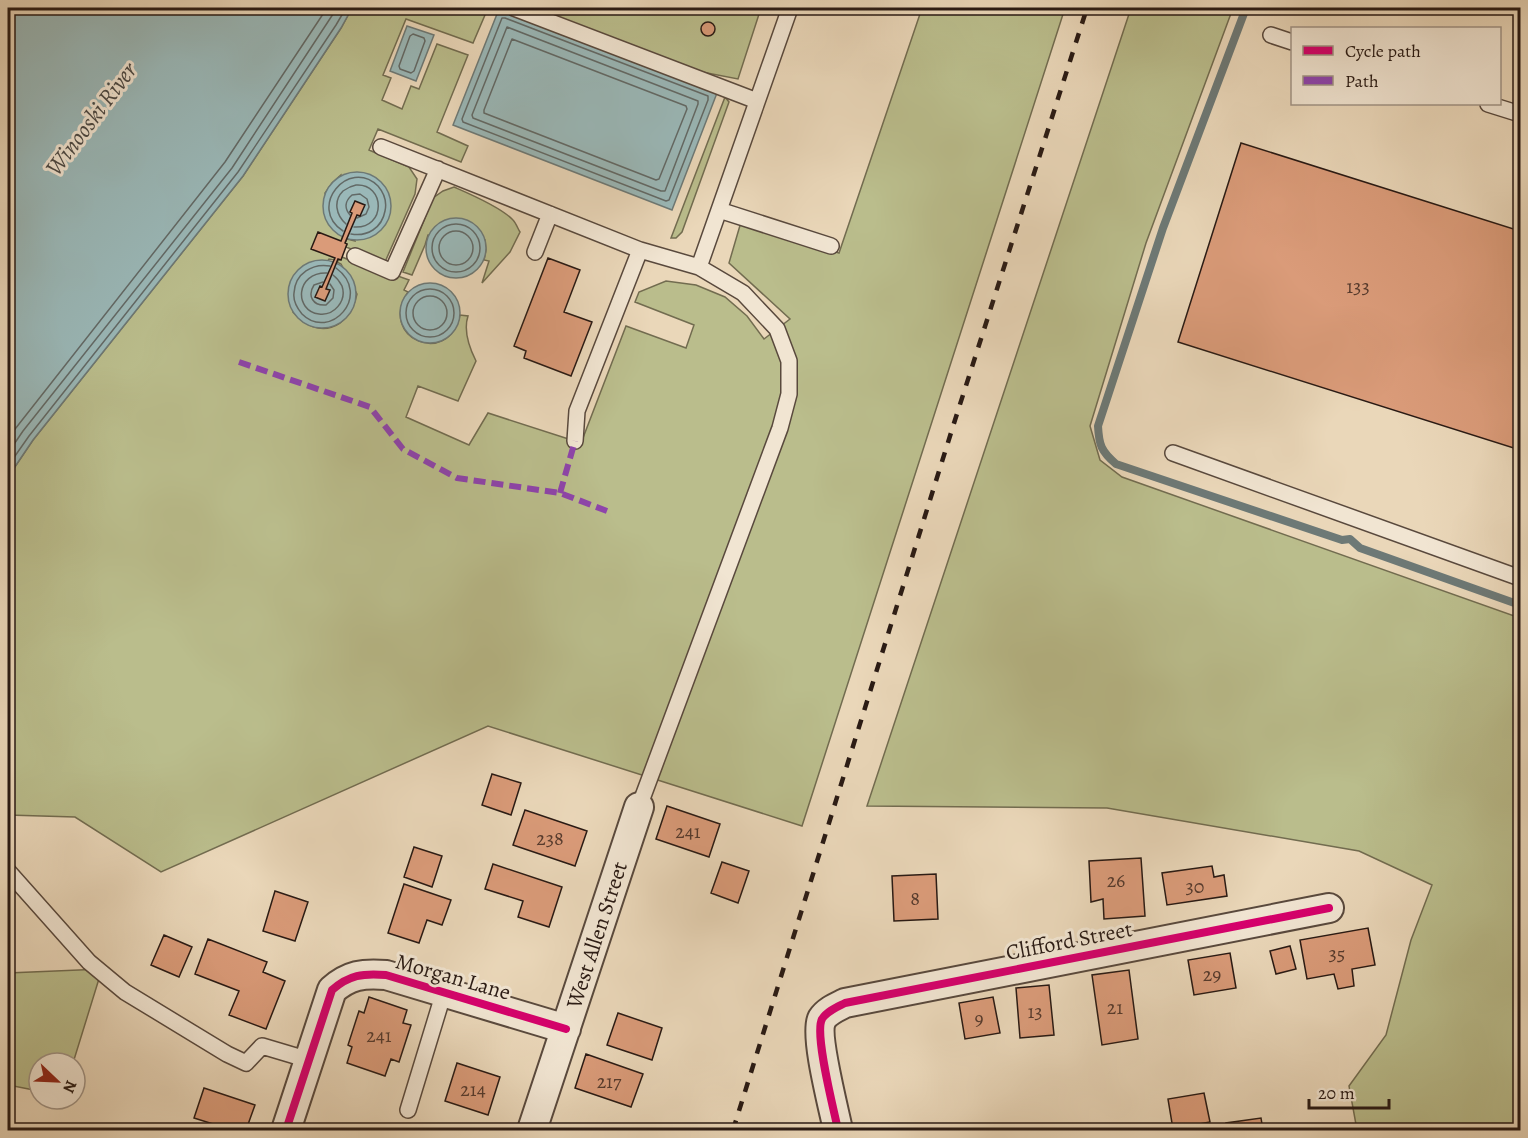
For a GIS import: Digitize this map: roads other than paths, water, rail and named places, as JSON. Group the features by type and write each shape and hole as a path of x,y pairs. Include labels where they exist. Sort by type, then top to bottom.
{"street":[{"name":"West Allen Street","path":"532,1131 639,807"},
{"name":"Clifford Street","path":"838,1131 819,1032 822,1019 834,1008 845,1003 1329,908"},
{"name":"Morgan Lane","path":"309,1059 332,990 342,981 368,974 386,975 566,1029"},
{"path":"286,1131 309,1059"}],"lane":[{"path":"514,8 757,101"},
{"path":"699,267 790,8"},
{"path":"1271,35 1291,41"},
{"path":"1491,105 1521,114"},
{"path":"381,147 640,250 699,267 743,293 777,329 789,361 789,394 780,428 639,807"},
{"path":"355,256 392,272 438,169"},
{"path":"719,210 831,246"},
{"path":"535,252 550,214"},
{"path":"575,441 577,411 640,250"},
{"path":"1173,453 1521,578"},
{"path":"8,871 89,962 125,992 246,1064 262,1046 309,1059"},
{"path":"408,1110 444,992"}],"water":[{"name":"Winooski River","path":"17,8 352,8 243,176 33,440 8,477 8,23"},
{"path":"499,9 717,93 672,210 453,125"},
{"path":"407,26 434,35 416,81 390,71"},
{"path":"350,172 364,172 376,177 386,187 391,206 386,225 376,235 364,240 350,240 338,235 328,225 323,213 323,199 328,187 338,177"},
{"path":"450,218 462,218 473,223 481,231 486,248 484,260 473,273 462,278 450,278 439,273 431,265 426,254 426,242 431,231 439,223"},
{"path":"315,260 329,260 341,265 351,275 356,294 351,313 341,323 329,328 315,328 303,323 293,313 288,301 288,287 293,275 303,265"},
{"path":"424,283 436,283 447,288 455,296 460,313 458,325 447,338 436,343 424,343 413,338 405,330 400,319 400,307 405,296 413,288"}],"waterway":[{"path":"1246,8 1163,228 1098,426 1102,447 1116,464 1342,540 1350,539 1360,548 1520,605"}],"railway":[{"path":"733,1130 955,420 1087,8"}]}
